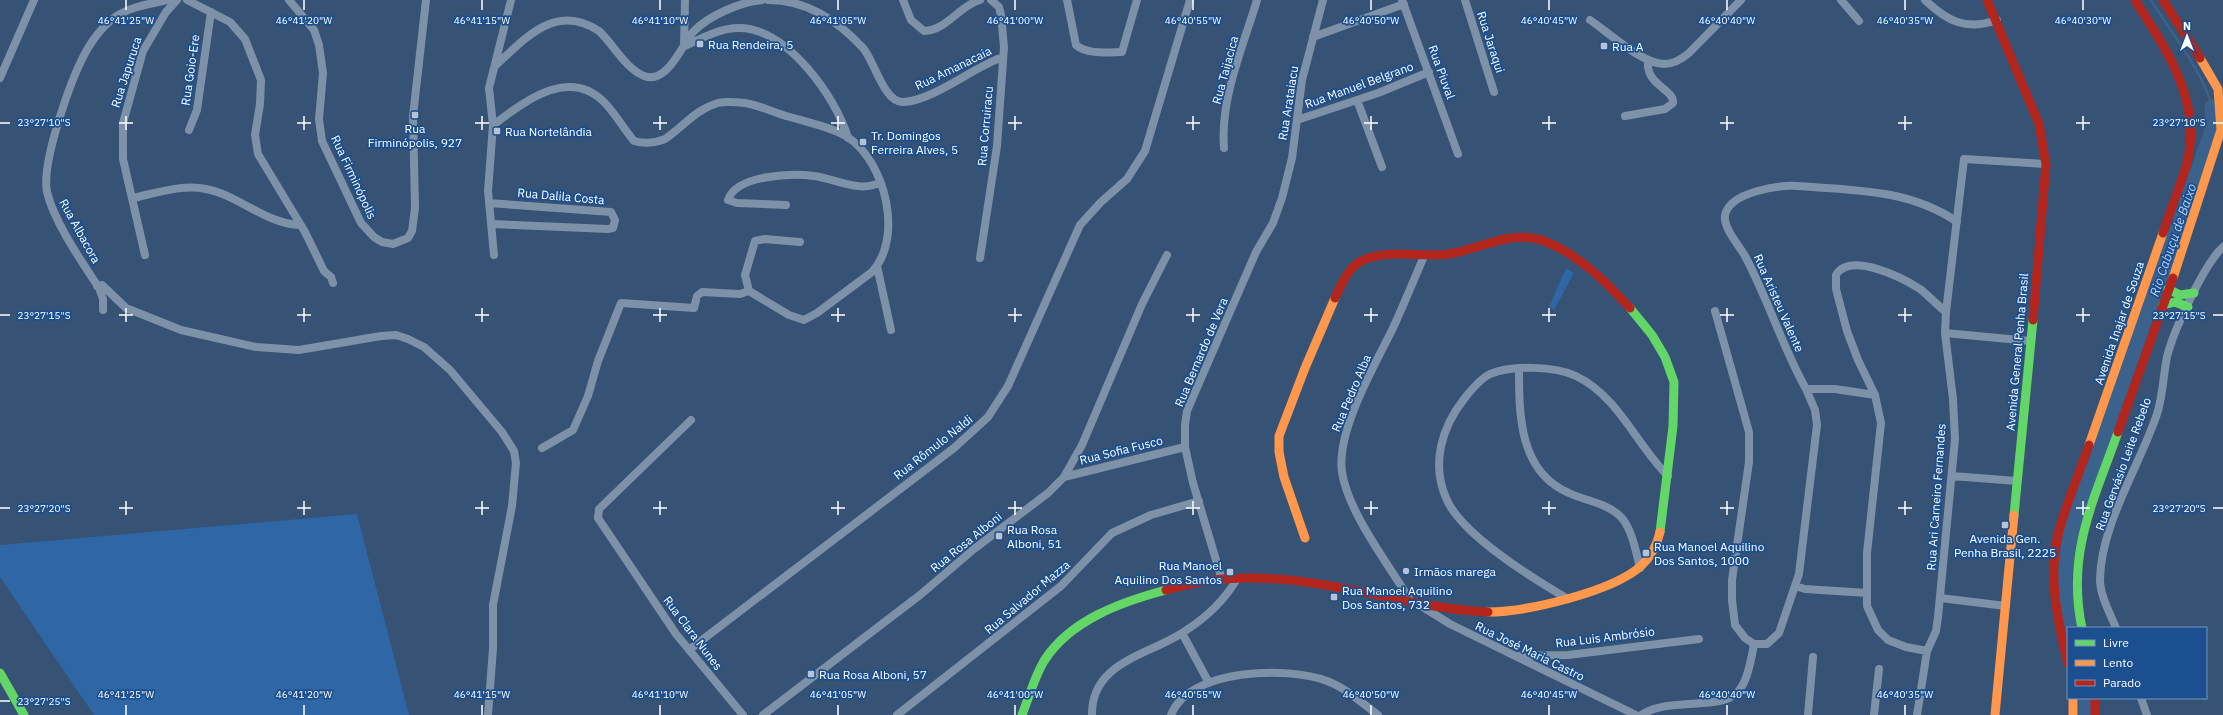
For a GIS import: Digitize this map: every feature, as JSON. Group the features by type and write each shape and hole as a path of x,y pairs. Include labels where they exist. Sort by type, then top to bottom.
{"street":[{"path":"0,78 34,0"},
{"name":"Rua Albacora","path":"103,310 103,299 97,286 51,206 46,187 48,162 74,77 88,47 112,19 120,14 145,4 168,0"},
{"name":"Rua Japuruca","path":"145,255 124,159 123,123 127,103 143,52 150,37 166,12 177,0"},
{"path":"187,0 230,22 240,31 251,50 260,80 260,104 254,135 255,146 258,154 300,225 306,232 324,271 331,277 333,283"},
{"name":"Rua Firminópolis","path":"289,0 314,30 321,50 323,91 319,120 322,141 361,223 374,237 382,242 393,244 408,238 412,231 415,214 413,116 426,0"},
{"path":"494,255 489,203 488,175 492,125 488,88 495,66 511,0"},
{"path":"684,46 685,0"},
{"path":"495,66 544,25 562,21 573,21 591,26 605,37 629,66 646,77 656,76 661,74 674,61 693,32 714,17 741,4 762,0"},
{"name":"Rua Amanacaia","path":"768,0 801,4 833,20 863,48 890,96 899,102 910,101 929,94 976,68 1003,57"},
{"path":"903,0 911,20 924,31 941,26 972,3 980,0"},
{"name":"Rua Corruiracu","path":"980,258 997,146 1003,57 1004,25 999,7 992,0"},
{"path":"1068,0 1076,45 1083,49 1122,52 1137,0"},
{"name":"Rua Rômulo Naldi","path":"689,650 954,448 988,417 1016,369 1080,225 1088,214 1131,174 1145,151 1190,0"},
{"name":"Rua Taijacica","path":"1224,148 1223,132 1230,93 1257,0"},
{"name":"Rua Arataiacu","path":"1278,209 1289,171 1302,80 1323,0"},
{"name":"Rua Jaraqui","path":"1465,0 1494,92"},
{"path":"1590,20 1648,60 1664,64 1682,58 1697,46 1741,0"},
{"path":"1841,0 1859,21"},
{"path":"1925,0 1938,13 1957,23 1976,25 1997,20"},
{"name":"Avenida General Penha Brasil","path":"1988,0 2039,124 2046,164 1995,715"},
{"name":"Avenida Inajar de Souza","path":"2067,660 2057,621 2054,590 2054,564 2059,532 2186,166 2191,144 2189,109 2181,78 2172,59 2135,0"},
{"path":"2082,627 2076,589 2080,541 2163,305 2219,138 2221,116 2218,89 2163,0"},
{"path":"1313,37 1403,2"},
{"name":"Rua Piuval","path":"1403,2 1458,154"},
{"name":"Rua Goio-Ere","path":"189,130 197,110 211,12"},
{"path":"684,46 712,34 740,28 760,33 776,41 799,58 814,74 836,107 848,138"},
{"path":"1625,116 1665,108 1673,103 1672,96 1651,78 1648,72 1648,60"},
{"name":"Rua Manuel Belgrano","path":"1297,120 1357,100 1429,72"},
{"path":"492,125 525,101 538,94 566,87 583,90 596,95 608,106 634,141 641,143 659,142 665,139 700,111 718,103 728,102 747,103 848,138 866,155 880,182 886,203 888,228 885,245 877,266 854,286 817,313 804,320 789,315 749,291 745,275 755,241 765,239 800,242"},
{"path":"1357,100 1382,167"},
{"name":"Rua Ari Carneiro Fernandes","path":"1917,715 1927,651 1936,631 1952,476 1954,420 1946,333 1946,312 1964,159 2046,164"},
{"path":"786,205 737,203 728,200 730,193 737,187 772,176 814,176 865,187 875,185 880,182"},
{"name":"Rua Aristeu Valente","path":"1754,644 1767,644 1779,633 1796,586 1804,543 1817,425 1815,410 1780,335 1757,278 1728,227 1725,217 1729,206 1740,198 1757,191 1784,186 1809,187 1896,195 1928,205 1943,212 1957,222"},
{"path":"133,198 178,188 208,189 280,221 291,225 300,225"},
{"name":"Rua Dalila Costa","path":"489,203 611,212 615,220 613,228 608,230 492,224"},
{"name":"Rua Bernardo de Vera","path":"1222,580 1185,447 1184,435 1187,411 1256,252 1273,223 1278,209"},
{"path":"1024,713 1039,670 1048,655 1061,640 1080,625 1110,609 1153,593 1222,580 1257,578 1290,582 1414,603 1499,612 1527,610 1568,599 1604,586 1640,568 1652,555 1659,539 1668,476 1675,394 1670,366 1649,332 1630,308 1606,284 1566,252 1546,241 1529,237 1515,238 1440,255 1377,256 1365,260 1354,267 1343,284 1302,373 1281,426 1278,445 1282,466 1305,538"},
{"name":"Rua Gervásio Leite Rebelo","path":"2116,627 2101,586 2104,553 2126,486 2157,413 2169,351 2206,269 2215,255 2223,248"},
{"name":"Rua Rosa Alboni","path":"763,715 920,595 974,550 1048,493 1064,477 1082,446 1142,304 1167,255"},
{"name":"Rua Pedro Alba","path":"1414,603 1359,517 1347,492 1342,473 1341,461 1344,440 1357,405 1424,256"},
{"path":"1927,651 1895,643 1882,634 1870,615 1867,593 1867,553 1880,423 1875,395 1855,354 1847,331 1835,280 1839,270 1852,264 1896,276 1922,290 1946,312"},
{"path":"877,266 891,330"},
{"path":"97,286 102,285 126,308 181,330 256,347 299,350 396,335 424,347 450,370 502,432 514,451 516,463 512,506 493,605 493,648 488,715"},
{"path":"2168,289 2173,293 2181,295 2194,293"},
{"path":"542,448 573,430 588,396 592,377 621,303 694,308 697,296 702,292 740,294 749,291"},
{"path":"2163,305 2175,302 2188,307"},
{"path":"1641,715 1662,706 1718,702 1732,698 1745,682 1749,672 1754,644 1745,638 1735,625 1732,600 1736,548 1749,462 1749,432 1715,311"},
{"path":"1946,333 2030,341"},
{"path":"1568,599 1504,558 1471,530 1452,509 1446,498 1440,479 1440,455 1442,441 1446,427 1458,407 1477,383 1489,374 1519,369 1539,368 1562,371 1588,383 1614,404 1646,452 1668,476"},
{"path":"1519,369 1523,436 1530,456 1541,470 1559,488 1610,509 1621,517 1626,524 1640,568"},
{"path":"1806,389 1835,389 1875,395"},
{"name":"Rua Clara Nunes","path":"691,420 599,509 598,518 689,650 743,715"},
{"name":"Rua Sofia Fusco","path":"1064,477 1185,447"},
{"path":"1952,476 2017,481"},
{"name":"Rua Salvador Mazza","path":"897,715 1061,586 1112,533 1135,521 1199,501"},
{"path":"1092,715 1095,692 1108,674 1119,665 1182,633 1207,614 1228,593 1237,579"},
{"path":"1796,586 1806,589 1867,593"},
{"path":"1940,598 2006,606"},
{"name":"Rua José Maria Castro","path":"1414,603 1450,624 1636,715"},
{"path":"1182,633 1209,683"},
{"name":"Rua Luis Ambrósio","path":"1514,656 1568,655 1699,639"},
{"path":"1808,715 1813,657"},
{"path":"1874,715 1879,669"},
{"path":"0,673 24,715"},
{"path":"1171,715 1178,703 1186,696 1209,683 1221,679 1258,674 1304,675 1334,684 1378,715"},
{"path":"2073,699 2073,715"},
{"path":"2095,699 2095,715"},
{"path":"2141,699 2148,715"}],"shaded area":[{"path":"1566,268 1574,273 1554,310 1549,307"},
{"path":"357,514 409,715 94,715 0,577 0,545"}],"waterway":[{"name":"Rio Cabuçu de Baixo","path":"2151,0 2186,52 2202,80 2212,107"},
{"name":"Rio Cabuçu de Baixo","path":"2072,627 2066,601 2065,574 2068,547 2074,520 2213,128 2212,107"},
{"name":"Rio Cabuçu de Baixo","path":"2086,699 2086,715"}],"traffic: fast":[{"path":"2168,289 2180,295 2194,293"},
{"path":"2163,305 2175,302 2188,307"},
{"path":"1630,308 1652,335 1665,357 1674,382 1673,426 1660,532"},
{"path":"2014,515 2033,320"},
{"path":"2082,627 2078,601 2080,551 2092,504 2118,432"},
{"path":"1022,715 1040,667 1055,647 1068,634 1082,624 1114,607 1166,590"},
{"path":"0,673 24,715"}],"traffic: slow":[{"path":"2173,278 2221,130 2218,89 2200,58"},
{"path":"2089,445 2163,233"},
{"path":"1305,538 1284,477 1279,452 1279,436 1305,368 1335,298"},
{"path":"1995,715 2014,515"},
{"path":"1488,612 1524,608 1568,599 1610,584 1628,575 1648,559 1657,542 1660,532"},
{"path":"2073,699 2073,715"}],"traffic: jam":[{"path":"1987,0 2039,124 2046,164 2033,320"},
{"path":"2135,0 2170,58 2186,99 2190,121 2190,144 2186,167 2163,233"},
{"path":"2163,0 2200,58"},
{"path":"1335,298 1345,277 1352,268 1361,261 1371,257 1393,254 1449,254 1461,252 1496,241 1520,237 1544,241 1568,253 1591,270 1630,308"},
{"path":"2118,432 2173,278"},
{"path":"2067,659 2055,598 2054,565 2059,531 2089,445"},
{"path":"1166,590 1214,580 1244,578 1275,579 1336,587 1427,605 1488,612"},
{"path":"2095,699 2095,715"}],"place":[{"name":"Rua Rendeira, 5","path":"700,44"},
{"name":"Rua A","path":"1604,46"},
{"name":"Rua Firminópolis, 927","path":"415,115"},
{"name":"Rua Nortelândia","path":"497,131"},
{"name":"Tr. Domingos Ferreira Alves, 5","path":"863,142"},
{"name":"Avenida Gen. Penha Brasil, 2225","path":"2005,525"},
{"name":"Rua Rosa Alboni, 51","path":"999,536"},
{"name":"Rua Manoel Aquilino Dos Santos, 1000","path":"1646,553"},
{"name":"Irmãos marega","path":"1406,571"},
{"name":"Rua Manoel Aquilino Dos Santos","path":"1230,572"},
{"name":"Rua Manoel Aquilino Dos Santos, 732","path":"1334,597"},
{"name":"Rua Rosa Alboni, 57","path":"811,674"}]}
